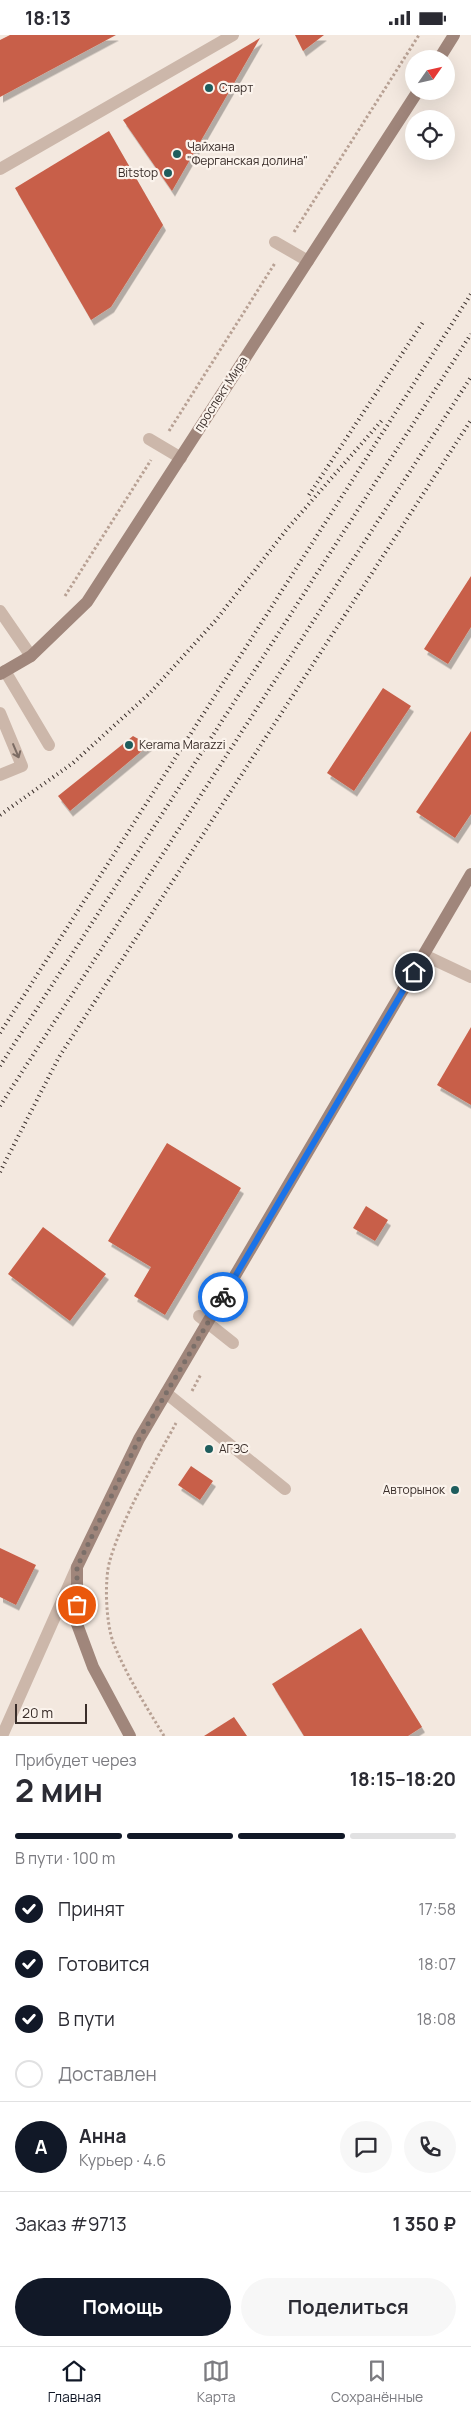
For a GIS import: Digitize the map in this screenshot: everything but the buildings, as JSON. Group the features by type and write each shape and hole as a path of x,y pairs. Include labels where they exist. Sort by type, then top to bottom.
{"street":[{"path":"445,50 454,35"},
{"name":"проспект Мира","path":"3,673 31,656 87,602 308,261 344,213 413,100"},
{"path":"130,1736 93,1667 77,1624 77,1567 139,1439 166,1393 203,1319 424,955 471,874"}],"lane":[{"path":"0,169 233,35"},
{"path":"280,245 308,261"},
{"path":"155,442 180,458"},
{"path":"0,611 31,656"},
{"path":"3,673 49,745"},
{"path":"0,714 22,766 0,775"},
{"path":"424,955 471,977"},
{"path":"203,1319 233,1343"},
{"path":"166,1393 285,1489"},
{"path":"2,1736 77,1567"}],"path":[{"path":"62,600 155,442 280,245 419,35"},
{"path":"164,1736 137,1690 113,1641 106,1600 110,1561 133,1506 203,1370"}],"railway":[{"path":"0,1033 471,294"},
{"path":"309,495 423,322"},
{"path":"0,1066 471,334"},
{"path":"0,1106 471,377"},
{"path":"0,815 73,763 150,693 216,620 287,529 384,418"},
{"path":"0,1172 59,1057 471,420"}],"way so far":[{"path":"77,1605 77,1567 139,1439 223,1297"}],"place":[{"name":"Старт","path":"209,88"},
{"name":"Чайхана \"Ферганская долина\"","path":"177,154"},
{"name":"Bitstop","path":"168,173"},
{"name":"Kerama Marazzi","path":"129,745"},
{"name":"АГЗС","path":"209,1449"},
{"name":"Авторынок","path":"455,1490"}],"route":[{"path":"223,1297 414,972"}]}
